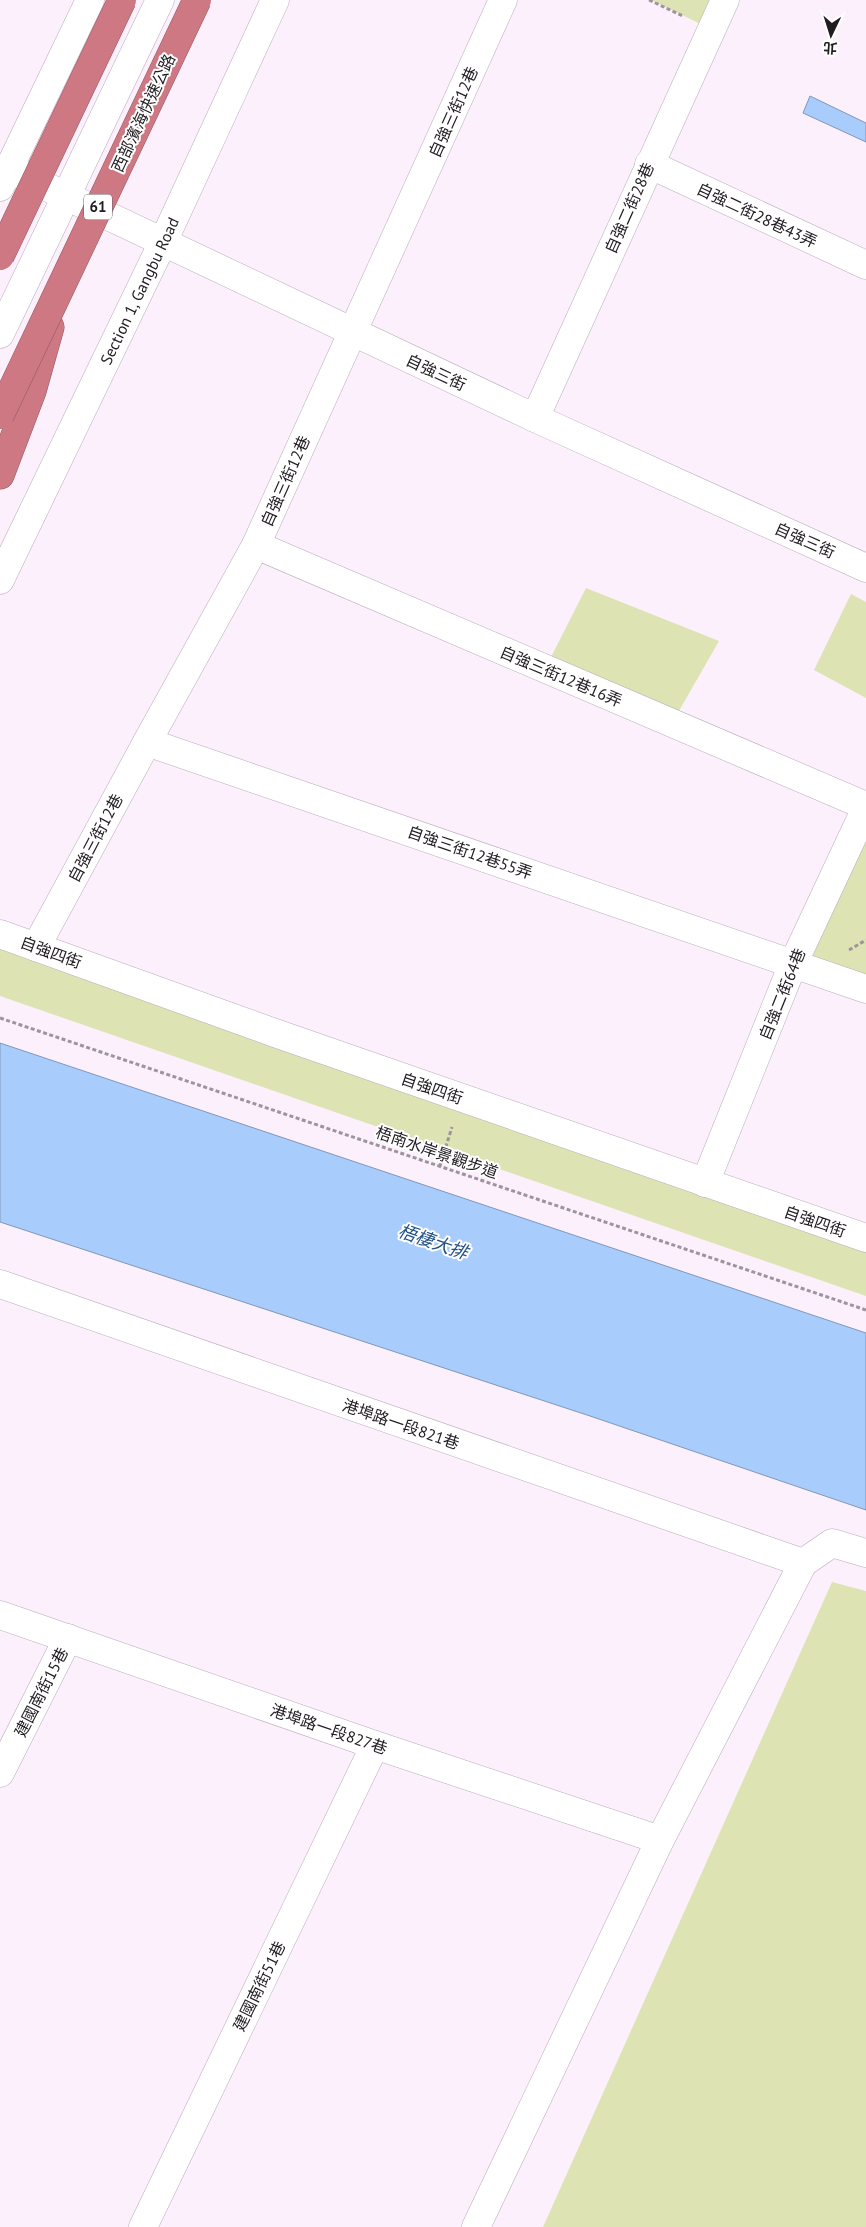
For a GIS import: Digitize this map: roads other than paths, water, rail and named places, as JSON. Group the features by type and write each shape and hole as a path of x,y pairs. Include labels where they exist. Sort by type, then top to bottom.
{"highway":[{"path":"0,256 122,0"},
{"name":"西部濱海快速公路","path":"0,415 197,0"},
{"path":"0,475 32,391 62,284"}],"street":[{"path":"5,178 90,0"},
{"path":"0,334 160,0"},
{"name":"Section 1, Gangbu Road","path":"0,580 163,242 275,0"},
{"name":"自強三街12巷","path":"36,947 256,545 504,0"},
{"name":"自強二街28巷","path":"535,418 710,29 725,0"},
{"name":"自強二街28巷43弄","path":"649,164 866,266"},
{"name":"自強三街","path":"5,178 65,197 535,418 866,568"},
{"name":"自強三街12巷16弄","path":"256,545 866,807"},
{"name":"自強三街12巷55弄","path":"147,742 866,989"},
{"name":"自強二街64巷","path":"705,1183 793,964 866,807"},
{"name":"自強四街","path":"0,934 461,1098 866,1238"},
{"name":"港埠路一段821巷","path":"0,1284 803,1563"},
{"path":"476,2227 660,1840 803,1563 832,1543 866,1553"},
{"name":"港埠路一段827巷","path":"0,1615 375,1745 660,1840"},
{"name":"建國南街15巷","path":"0,1774 68,1638"},
{"name":"建國南街51巷","path":"143,2227 375,1745"}],"water":[{"path":"810,96 866,123 866,142 803,113"},
{"name":"梧棲大排","path":"0,1043 866,1333 866,1510 590,1416 0,1222"}]}
